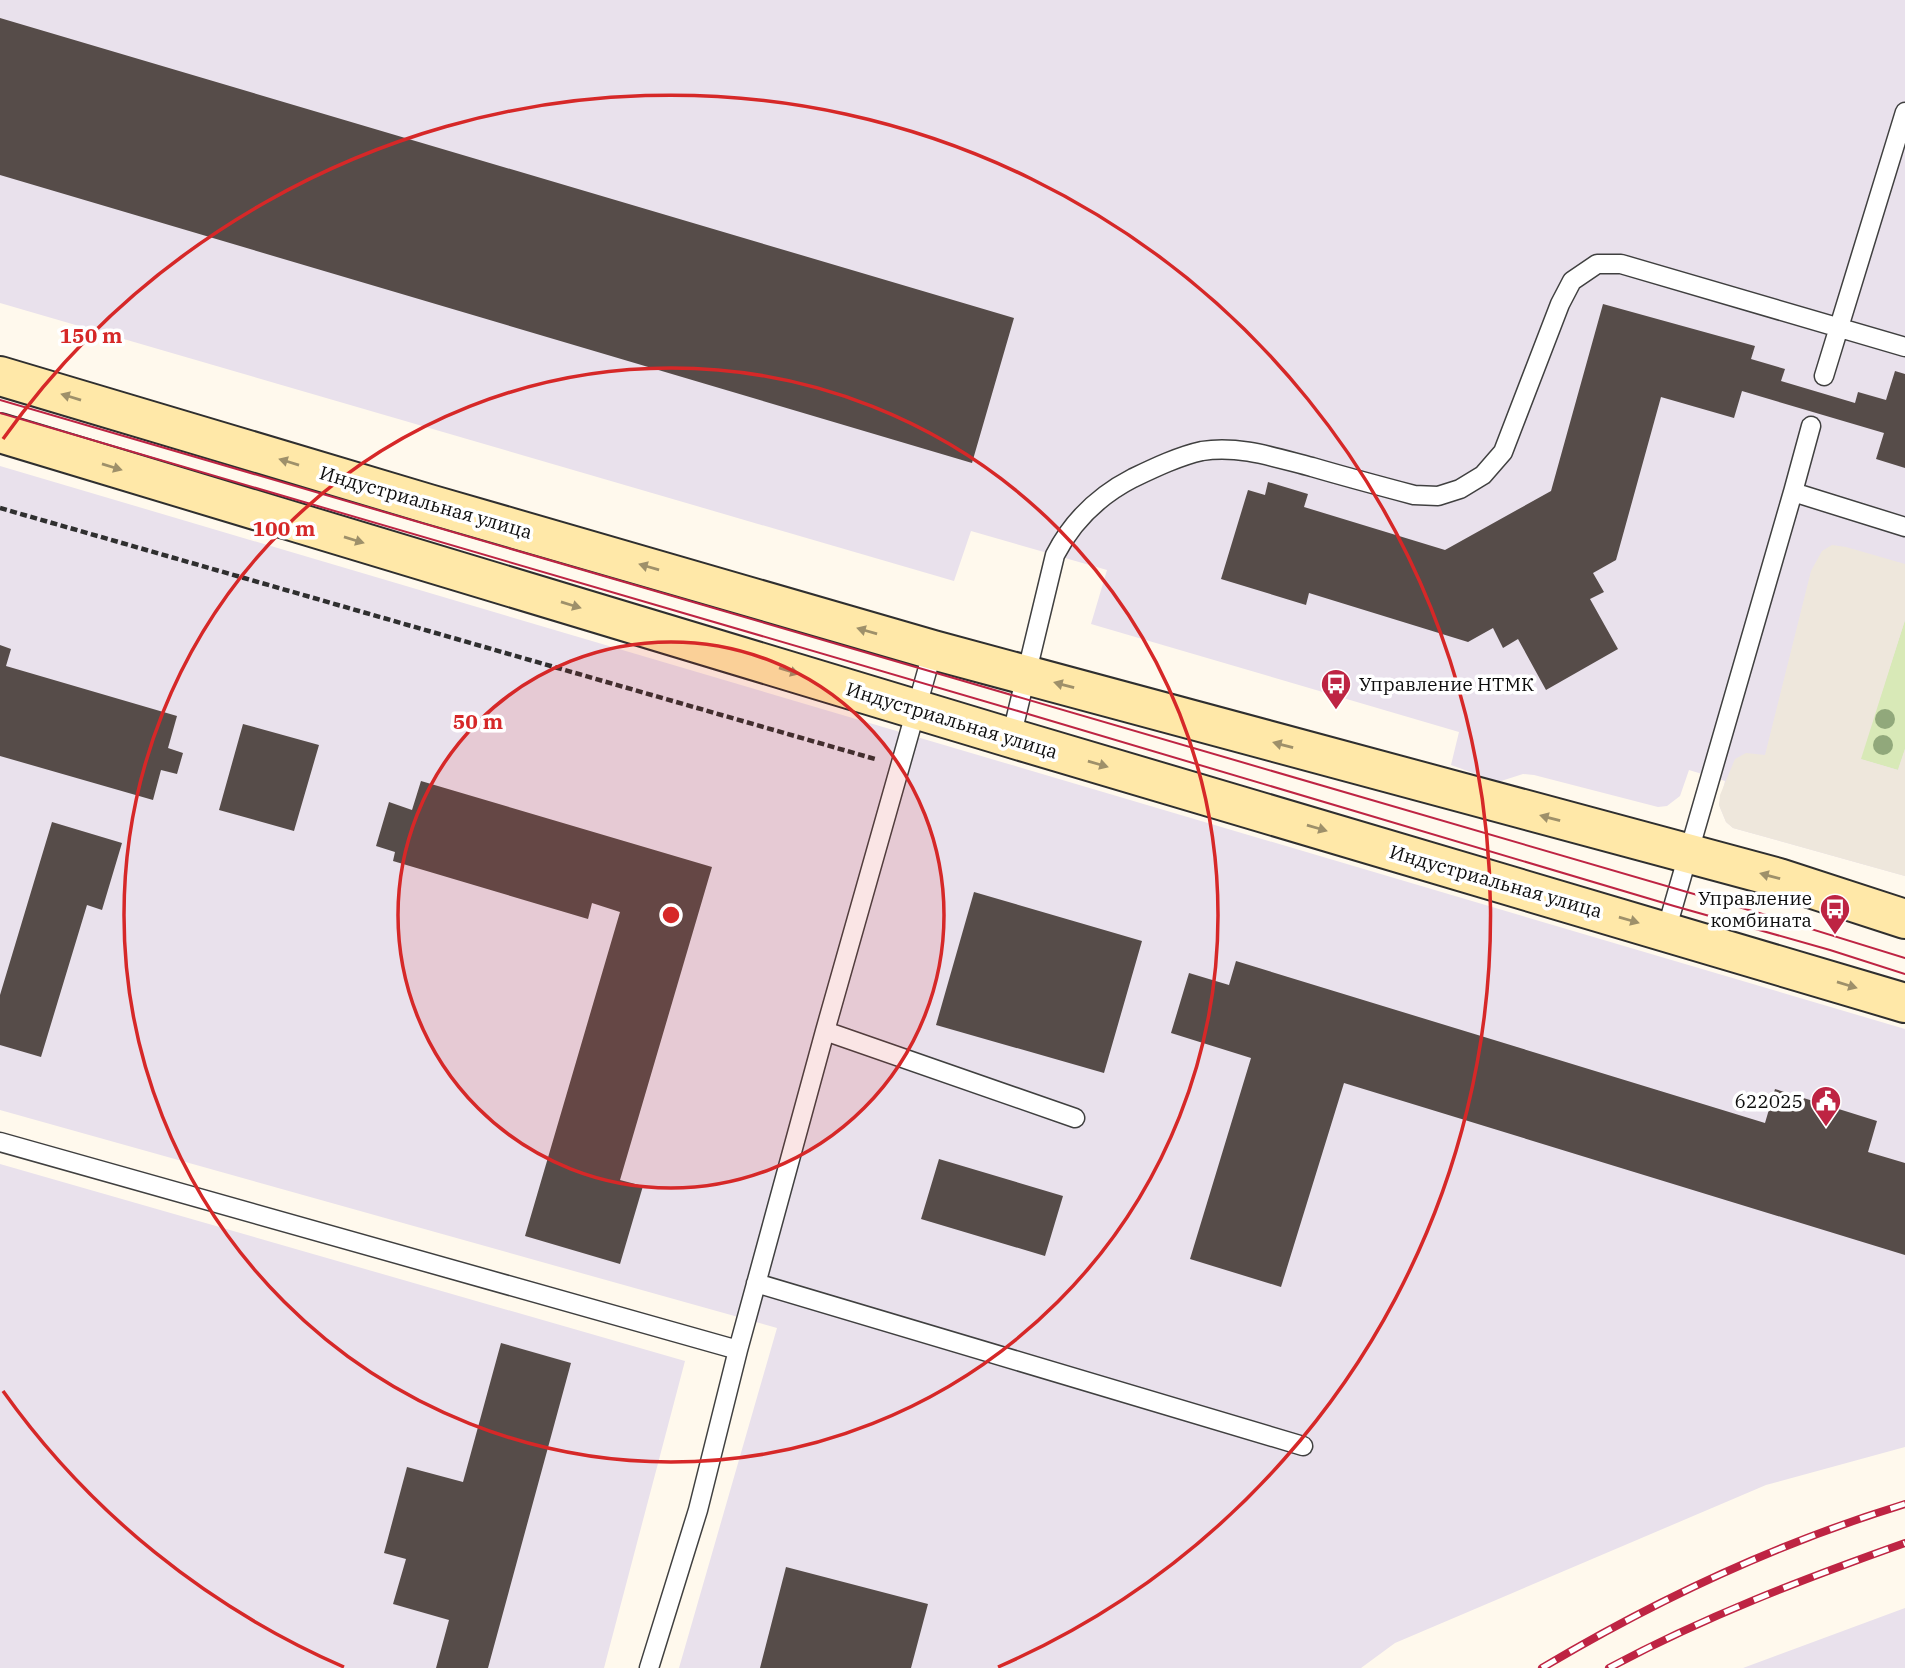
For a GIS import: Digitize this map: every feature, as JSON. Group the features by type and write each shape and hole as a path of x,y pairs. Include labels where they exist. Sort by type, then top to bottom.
{"main road":[{"name":"Индустриальная улица","path":"0,376 933,650 1779,878 1905,919"},
{"name":"Индустриальная улица","path":"0,433 1011,738 1905,1003"}],"lane":[{"path":"1824,376 1905,112"},
{"path":"1011,738 1055,555 1083,512 1110,490 1143,473 1201,452 1222,450 1258,453 1414,495 1438,496 1460,489 1483,475 1503,452 1551,323 1572,281 1597,264 1621,264 1905,346"},
{"path":"1666,931 1811,426"},
{"path":"1793,492 1905,527"},
{"path":"649,1668 698,1510 756,1283 933,650"},
{"path":"825,1031 1075,1118"},
{"path":"0,1142 738,1350"},
{"path":"756,1283 1303,1446"}],"path":[{"path":"0,508 900,766"}],"shaded area":[{"path":"0,0 1905,0 1905,876 1733,828 1726,822 1719,805 1725,781 1689,770 1680,796 1667,806 1658,807 1534,775 1523,774 1498,782 1451,765 1459,732 1091,624 1107,570 971,531 954,581 0,303"},
{"path":"0,466 1905,1029 1905,1447 1766,1485 1395,1643 1361,1668 679,1668 777,1328 0,1110"},
{"path":"1832,545 1905,564 1905,620 1861,759 1898,770 1905,749 1905,876 1733,828 1726,822 1719,805 1720,795 1735,759 1746,753 1765,755 1811,571 1822,551"},
{"path":"0,1164 685,1361 604,1668 0,1668"},
{"path":"1905,1608 1905,1668 1743,1668"}],"green space":[{"path":"1905,620 1905,749 1898,770 1860,759"}],"building":[{"path":"0,18 1014,318 972,463 0,175"},
{"path":"1603,304 1755,346 1751,359 1785,369 1781,381 1855,403 1858,392 1886,400 1895,371 1905,374 1905,468 1876,459 1884,433 1742,391 1734,418 1661,397 1616,560 1593,573 1604,592 1590,599 1618,649 1546,690 1518,639 1503,648 1493,628 1468,642 1309,593 1306,605 1221,579 1248,490 1265,495 1268,482 1308,494 1304,507 1445,550 1551,491"},
{"path":"0,645 11,649 6,666 177,716 168,748 183,753 177,774 161,770 153,800 0,756"},
{"path":"243,724 319,745 294,831 219,810"},
{"path":"421,781 712,867 620,1180 643,1186 620,1264 525,1236 620,912 592,903 588,919 393,861 395,852 376,846 389,802 412,810"},
{"path":"52,822 122,843 102,910 87,905 41,1057 0,1045 0,995"},
{"path":"974,892 1142,941 1104,1073 936,1025"},
{"path":"1236,961 1765,1123 1775,1089 1877,1121 1868,1152 1905,1163 1905,1255 1344,1083 1281,1287 1190,1259 1251,1058 1171,1033 1189,973 1229,985"},
{"path":"939,1159 1063,1196 1045,1256 921,1219"},
{"path":"501,1343 571,1363 488,1668 436,1668 449,1620 393,1604 406,1559 384,1553 407,1467 463,1482"},
{"path":"786,1567 928,1604 911,1668 760,1668"}],"tram line":[{"path":"0,400 1766,915 1905,958"},
{"path":"0,413 1905,974"}],"railway":[{"path":"1542,1668 1629,1619 1719,1575 1858,1519 1905,1504"},
{"path":"1609,1668 1754,1600 1905,1543"}],"place":[{"name":"Управление НТМК","path":"1336,711"},
{"name":"Управление комбината","path":"1835,936"},
{"name":"622025","path":"1826,1128"}]}
